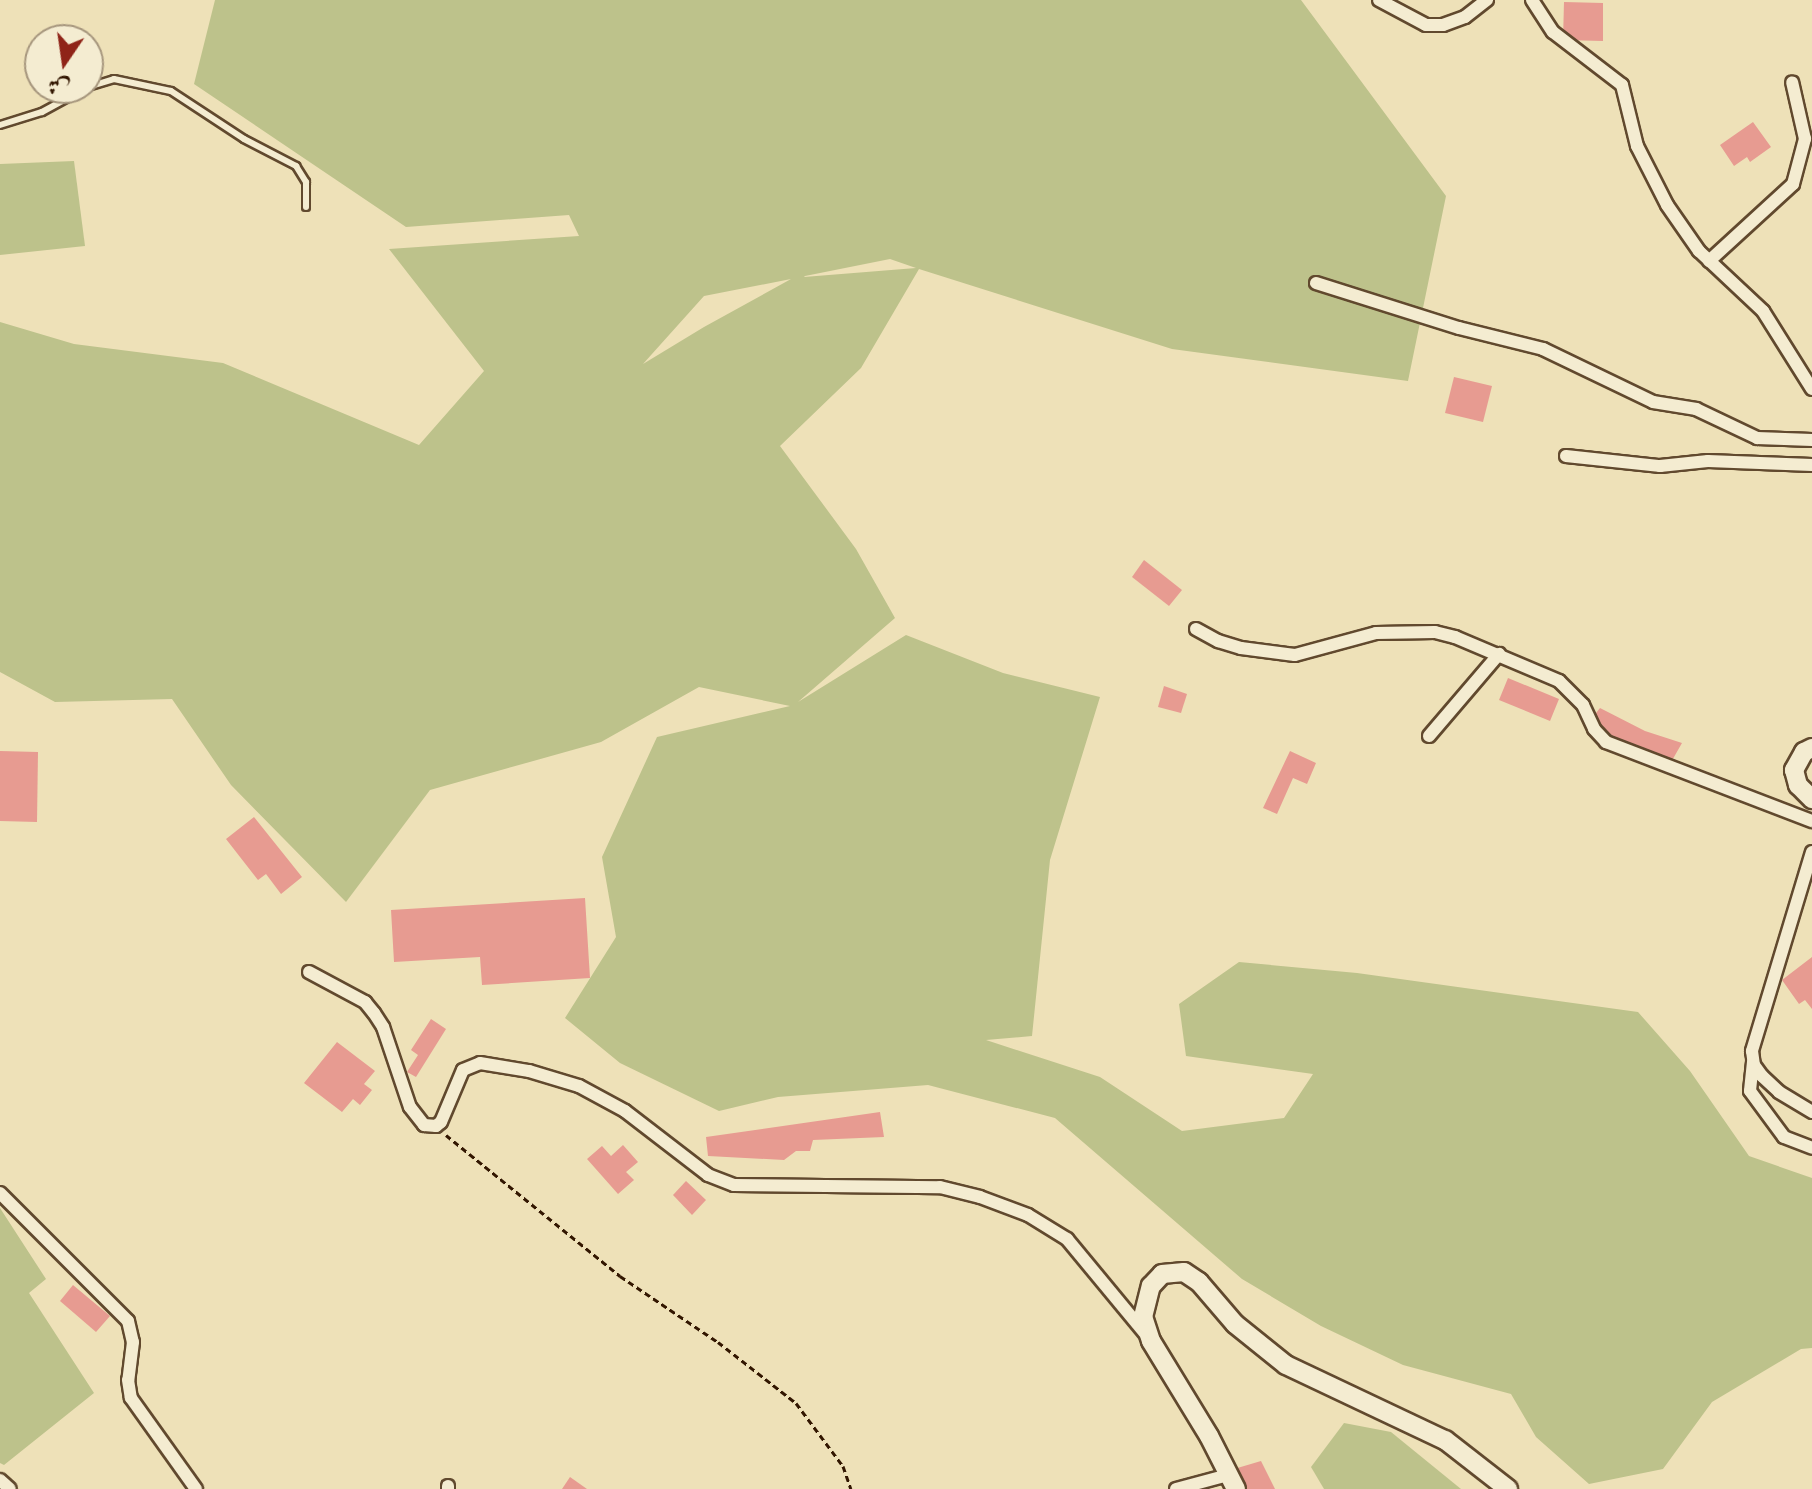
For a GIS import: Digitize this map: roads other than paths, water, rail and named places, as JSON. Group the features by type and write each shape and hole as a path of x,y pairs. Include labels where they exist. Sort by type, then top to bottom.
{"main road":[{"path":"1812,748 1804,752 1794,770 1798,785 1812,799"},
{"path":"1232,1482 1151,1341 1143,1317 1151,1286 1162,1274 1184,1272 1199,1282 1235,1324 1286,1365 1445,1440 1508,1489"}],"street":[{"path":"1379,0 1426,25 1443,25 1465,17 1487,0"},
{"path":"1532,0 1553,32 1622,85 1642,158 1667,205 1709,261 1763,311 1812,389"},
{"path":"1709,261 1793,184 1805,139 1792,82"},
{"path":"1316,283 1459,328 1543,349 1653,402 1696,409 1757,438 1812,440"},
{"path":"1566,456 1660,466 1708,461 1812,465"},
{"path":"1196,629 1218,641 1270,654 1295,655 1348,638 1406,631 1455,637 1559,681 1574,694 1594,729 1606,742 1812,821"},
{"path":"1429,736 1499,654"},
{"path":"1812,852 1752,1051 1750,1091 1784,1137 1812,1148"},
{"path":"309,972 365,1002 374,1013 383,1027 410,1107 419,1122 436,1126 441,1122 463,1070 480,1063 529,1071 579,1086 625,1111 708,1175 734,1185 940,1187 980,1197 1028,1215 1067,1239 1151,1341"},
{"path":"1753,1060 1758,1072 1779,1092 1812,1112"},
{"path":"0,1193 128,1321 133,1342 128,1380 131,1398 196,1489"},
{"path":"0,1480 10,1489"},
{"path":"1176,1489 1232,1482"}],"lane":[{"path":"104,82 114,79 171,91 244,139 296,166 306,182 306,207"},
{"path":"0,125 57,104"}]}
